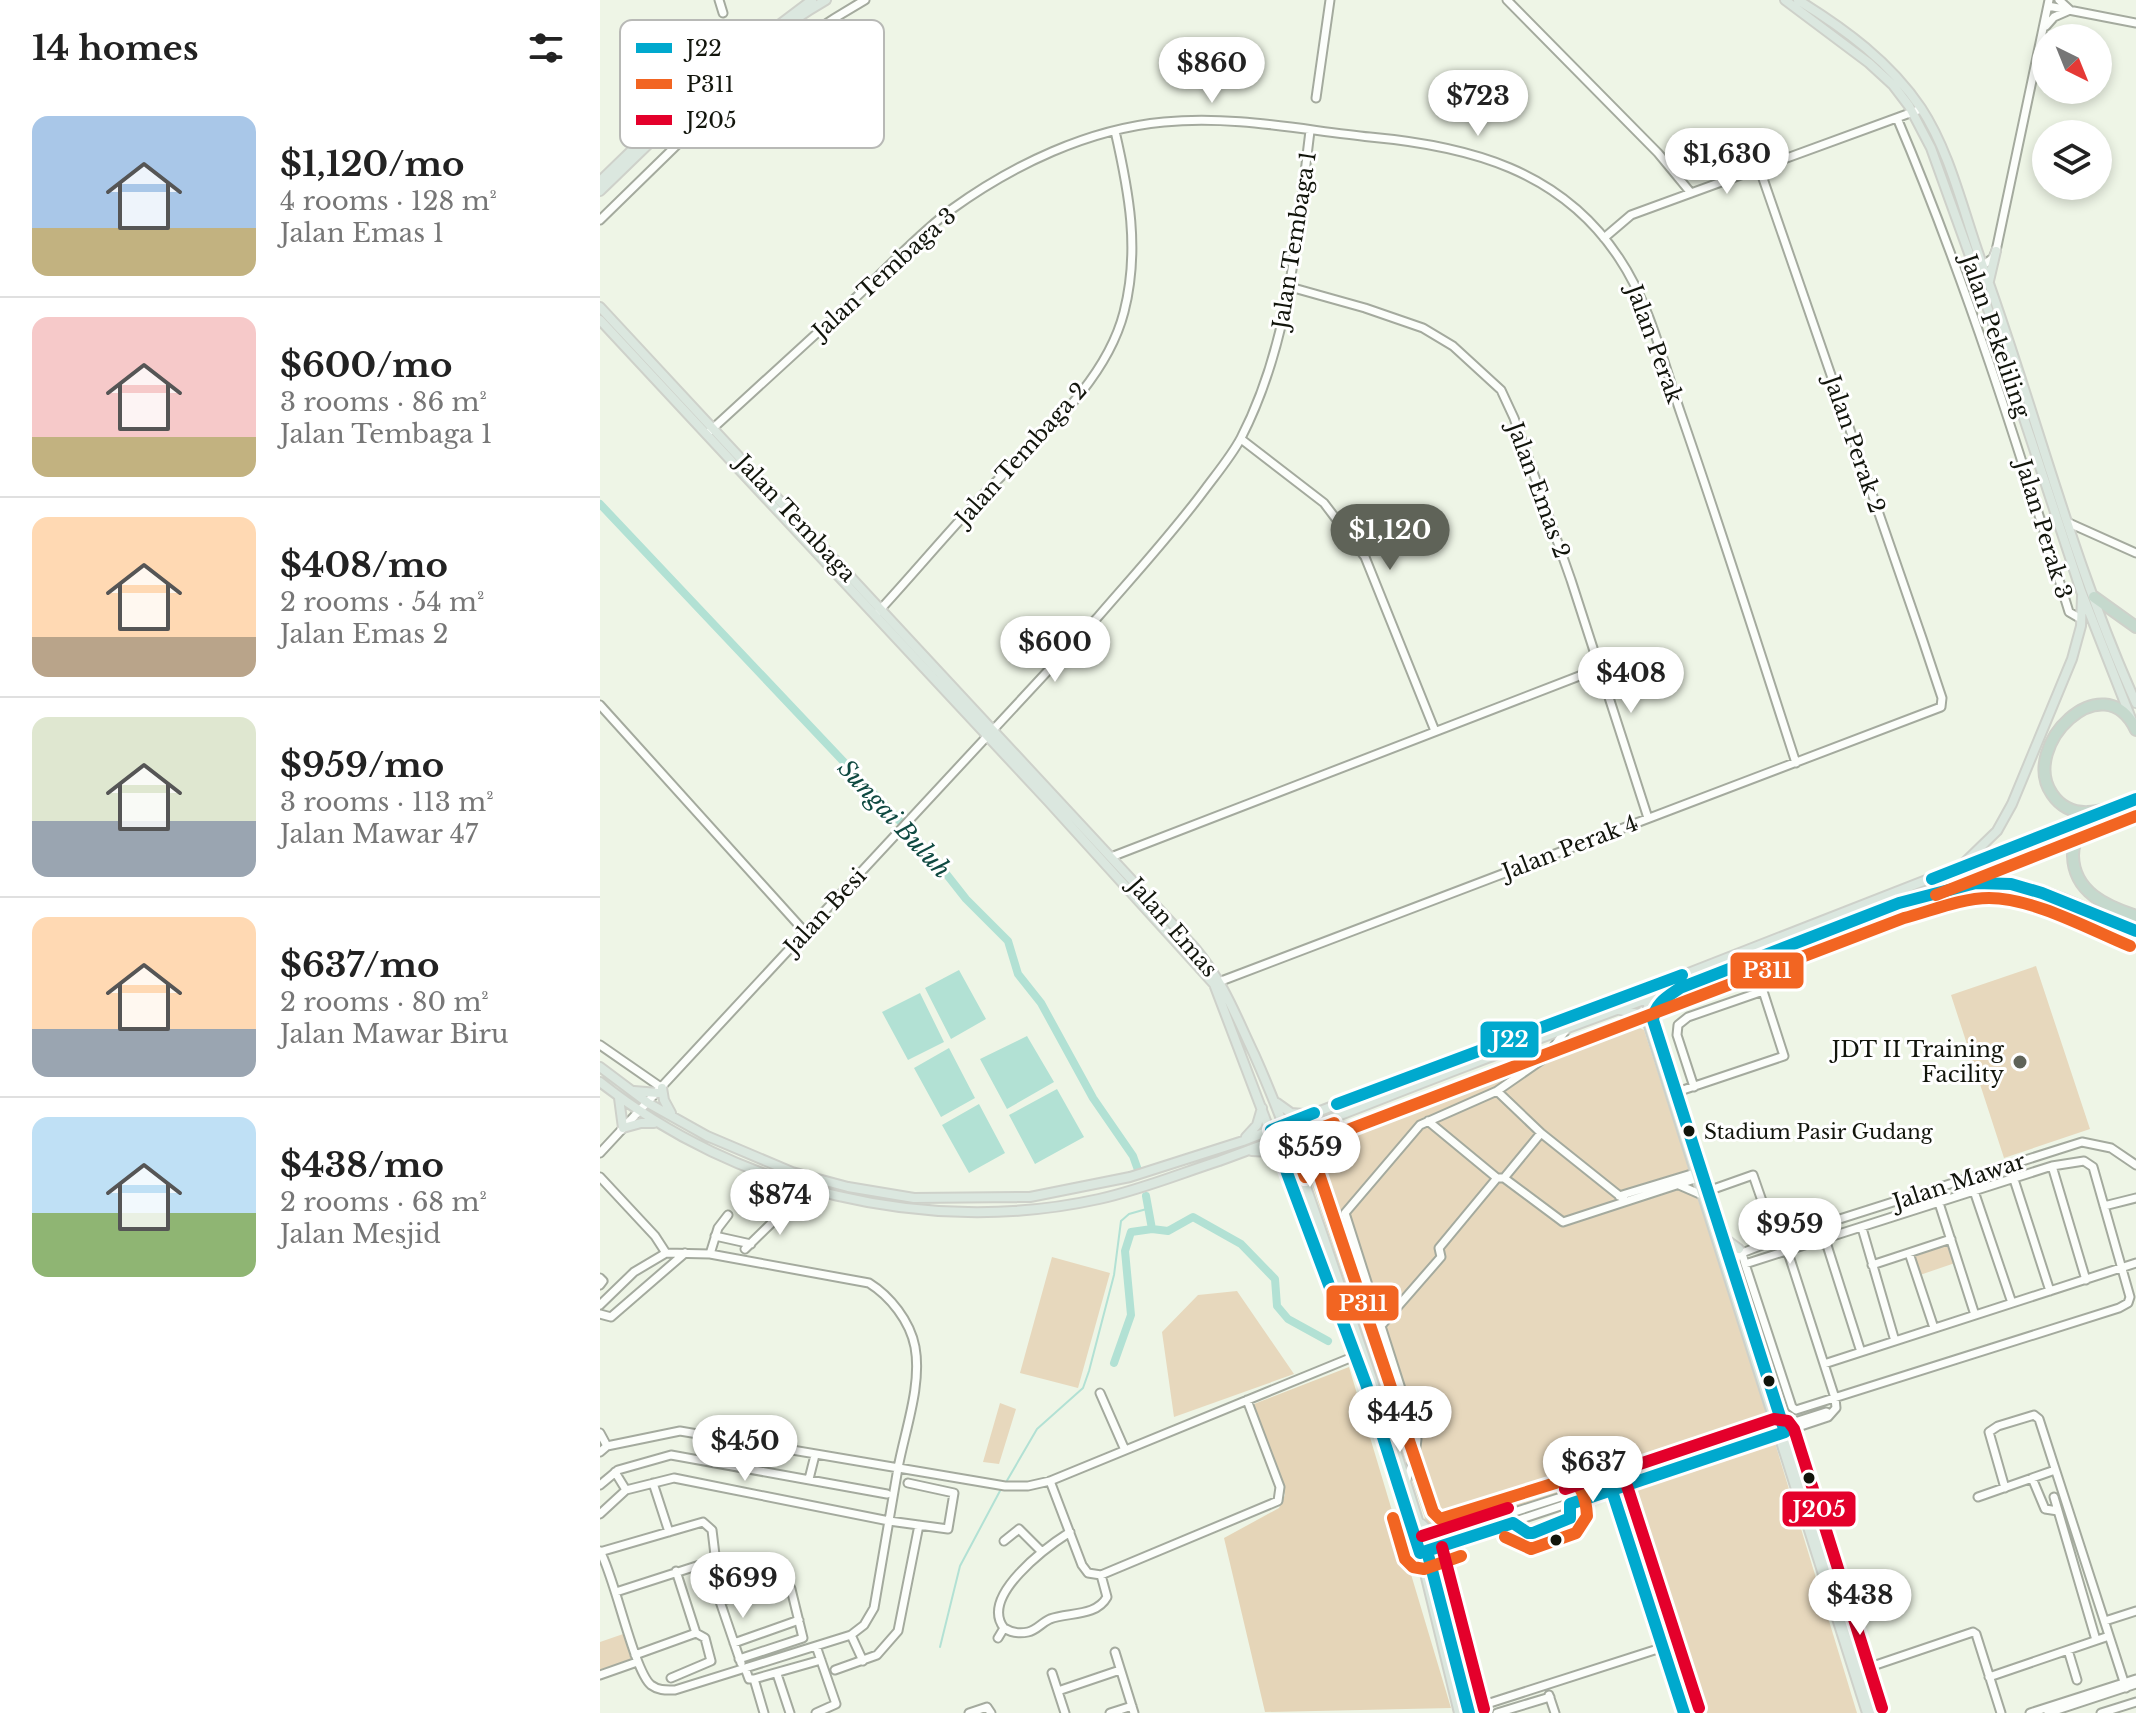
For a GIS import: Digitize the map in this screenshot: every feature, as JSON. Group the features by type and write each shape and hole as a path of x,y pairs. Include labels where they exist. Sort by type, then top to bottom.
{"highway":[{"path":"2094,597 2136,627"},
{"path":"2134,726 2115,706 2101,704 2087,707 2064,725 2049,749 2045,776 2056,799 2076,811 2099,812 2136,799"},
{"path":"2136,806 2088,826 2076,838 2074,846 2074,867 2080,882 2102,902 2136,916"},
{"path":"1899,903 1964,885 1988,882 2011,884 2042,893 2136,931"}],"main road":[{"path":"785,20 812,0"},
{"path":"797,20 826,0"},
{"name":"Jalan Pekeliling","path":"1785,0 1869,63 1917,111"},
{"name":"Jalan Pekeliling","path":"1798,0 1874,54 1897,77 1917,111 1977,264 2081,591 2134,726"},
{"path":"600,181 634,148"},
{"path":"600,191 645,148"},
{"path":"1989,281 1996,251"},
{"name":"Jalan Pekeliling","path":"1977,264 1989,281 2094,597 2136,703"},
{"name":"Jalan Tembaga","path":"600,307 710,431 989,732"},
{"name":"Jalan Tembaga","path":"600,320 710,431"},
{"path":"1957,869 1988,841 2012,804 2072,659 2081,619 2081,591"},
{"name":"Jalan Emas","path":"989,732 1195,948 1217,983 1284,1125 1354,1339"},
{"name":"Jalan Emas","path":"989,732 1217,983 1285,1167 1354,1339"},
{"path":"600,1067 648,1103 716,1141 792,1172 848,1187 914,1198 1030,1197 1130,1177 1243,1141 1479,1049 1650,988 2099,812"},
{"path":"600,1082 659,1124 710,1152 786,1183 881,1204 972,1211 1028,1209 1096,1200 1133,1191 1275,1141 1680,988 2088,826"},
{"path":"1731,956 1731,963 1735,966"},
{"path":"1650,988 1649,1026 1875,1713"},
{"path":"1680,988 1661,1000 1653,1014 1692,1161 1699,1174"},
{"path":"1620,1010 1638,1014 1649,1026"},
{"path":"630,1090 660,1091 674,1116"},
{"path":"619,1097 623,1128 641,1123 659,1124"},
{"path":"1274,1100 1291,1113 1314,1113"},
{"path":"1243,1141 1257,1125 1262,1106"},
{"path":"1298,1162 1298,1143 1321,1123"},
{"path":"1247,1150 1270,1152 1285,1167"},
{"path":"1704,1193 1723,1238 1725,1255 1733,1269 1867,1713"},
{"path":"1723,1238 1741,1251"},
{"path":"1354,1339 1359,1352 1355,1356"},
{"path":"1345,1360 1354,1339"},
{"path":"1354,1339 1369,1370 1407,1479 1419,1521 1422,1547"},
{"path":"1355,1356 1362,1358 1369,1370"},
{"path":"1355,1356 1422,1547 1465,1712"},
{"path":"1419,1521 1432,1534 1439,1536"}],"street":[{"path":"719,0 723,13"},
{"path":"831,20 865,0"},
{"path":"1316,98 1330,0"},
{"path":"1507,0 1658,153 1691,193"},
{"path":"2059,0 2070,10"},
{"path":"2044,24 2048,3 2136,23"},
{"path":"2048,24 2054,17 2070,10"},
{"path":"1977,264 1996,251 2032,82"},
{"path":"1604,238 1631,215 1917,111"},
{"name":"Jalan Perak 3","path":"1897,118 1926,186 2017,442 2069,612 2081,619"},
{"name":"Jalan Tembaga 3","path":"710,431 951,210 1041,157 1095,135 1162,122 1233,120 1310,131"},
{"name":"Jalan Tembaga 2","path":"877,613 1069,405 1112,343 1129,290 1133,233 1115,131"},
{"name":"Jalan Perak","path":"1310,131 1385,138 1475,153 1519,170 1555,193 1604,238 1630,276 1647,315 1796,763"},
{"name":"Jalan Tembaga 1","path":"989,732 1150,559 1241,439 1275,349 1290,287 1310,131"},
{"path":"600,220 674,148"},
{"name":"Jalan Perak 2","path":"1759,167 1942,698 1941,707 1928,714"},
{"name":"Jalan Emas 2","path":"1290,287 1423,328 1472,360 1501,390 1514,418 1600,668 1648,818"},
{"path":"1241,439 1324,503 1365,557 1435,731"},
{"path":"2069,523 2136,553"},
{"path":"1111,857 1600,668"},
{"path":"600,705 805,932"},
{"name":"Jalan Perak 4","path":"1217,983 1928,714"},
{"name":"Jalan Besi","path":"600,1153 989,732"},
{"path":"1673,1093 1694,1087 1784,1056 1763,991 1680,1022 1677,1035 1694,1087"},
{"path":"1407,1479 1417,1447 1414,1429 1345,1213 1420,1125 1497,1091 1546,1057 1566,1030"},
{"path":"600,1045 660,1091"},
{"path":"1497,1091 1541,1133 1623,1198"},
{"path":"1428,1121 1500,1178 1563,1222 1682,1177 1699,1174"},
{"path":"1380,1327 1441,1257 1439,1248 1541,1133"},
{"name":"Jalan Mawar","path":"1725,1255 2082,1142 2111,1148 2135,1163"},
{"path":"1682,1177 1692,1161"},
{"path":"1741,1251 1745,1264 1792,1407 1799,1410 2122,1307 2130,1297 2093,1167 2084,1161 2052,1166 1745,1264"},
{"path":"2009,1164 2050,1291"},
{"path":"2052,1166 2086,1280"},
{"path":"1623,1198 1676,1184 1699,1174"},
{"path":"1676,1184 1704,1193 1753,1175 1769,1221 1790,1215"},
{"path":"600,1177 655,1236 666,1253"},
{"path":"1974,1191 2012,1303"},
{"path":"2104,1206 2136,1198"},
{"path":"715,1236 748,1246 792,1203"},
{"path":"1939,1203 1975,1315"},
{"path":"710,1254 715,1236 728,1215"},
{"path":"1862,1228 1895,1341"},
{"path":"1422,1547 1615,1486 1826,1412 1830,1414 1836,1408 1835,1398 1781,1238"},
{"path":"1825,1239 1861,1352"},
{"path":"1872,1265 1951,1239"},
{"path":"1733,1269 1741,1251"},
{"path":"602,1326 687,1252"},
{"path":"600,1305 634,1272 666,1253 710,1254 864,1281 890,1300 910,1332 916,1359 874,1608 864,1625 851,1635 675,1690 662,1690 651,1685 636,1658 609,1571 600,1552 703,1522 712,1530 714,1560 616,1592"},
{"path":"1909,1253 1934,1328"},
{"path":"1824,1364 2136,1263"},
{"path":"600,1278 603,1281 600,1285"},
{"path":"600,1314 611,1317"},
{"path":"600,1433 603,1449 680,1431 898,1470 1005,1486 1028,1486 1050,1481 1355,1356"},
{"path":"1100,1393 1125,1450"},
{"path":"1050,1481 1085,1570 1101,1575 1278,1501 1280,1487 1247,1400"},
{"path":"2005,1488 1988,1436 1998,1426 2034,1415 2125,1685"},
{"path":"1391,1434 1398,1442 1406,1442 1414,1429"},
{"path":"600,1485 615,1472 671,1455 887,1494"},
{"path":"809,1479 815,1455"},
{"path":"1978,1497 2055,1470"},
{"path":"615,1472 626,1490"},
{"path":"600,1514 626,1490 674,1478 889,1521 948,1529 955,1495 951,1491 908,1483"},
{"path":"2032,1478 2045,1509 2058,1511"},
{"path":"653,1483 669,1532"},
{"path":"1422,1547 1439,1536 1615,1486"},
{"path":"1615,1486 1684,1713"},
{"path":"1615,1486 1691,1713"},
{"path":"2054,1497 2096,1640"},
{"path":"835,1670 877,1655 898,1630 919,1525"},
{"path":"2063,1528 2073,1525"},
{"path":"1004,1541 1019,1529 1041,1551"},
{"path":"1070,1532 1041,1551 1016,1578 1003,1598 999,1614 1004,1628 1014,1633 1026,1633 1049,1619 1100,1606 1107,1597 1101,1575"},
{"path":"739,1659 804,1635 778,1560 713,1581 739,1659 749,1679 821,1660"},
{"path":"600,1577 609,1571"},
{"path":"671,1678 711,1661 705,1638 696,1633 676,1571"},
{"path":"720,1601 786,1583"},
{"path":"2105,1621 2136,1611"},
{"path":"734,1643 799,1620"},
{"path":"998,1638 1004,1628"},
{"path":"1861,1670 1973,1632 2001,1713"},
{"path":"600,1675 696,1633"},
{"path":"851,1635 863,1661"},
{"path":"1989,1677 2109,1636"},
{"path":"816,1646 836,1704 816,1713"},
{"path":"1465,1712 1664,1647"},
{"path":"2068,1650 2077,1680"},
{"path":"1110,1713 1133,1709 1115,1652"},
{"path":"1058,1691 1120,1670"},
{"path":"1052,1673 1065,1713"},
{"path":"777,1674 790,1713"},
{"path":"754,1679 764,1713"},
{"path":"2048,1713 2136,1682"},
{"path":"1547,1685 1555,1713"},
{"path":"2102,1693 2105,1712 2136,1702"},
{"path":"2030,1713 2102,1693"},
{"path":"1497,1713 1550,1697"},
{"path":"969,1713 986,1707 991,1713"}],"shaded area":[{"name":"JDT II Training Facility","path":"2036,966 2090,1129 2004,1158 1951,995"},
{"path":"1623,1020 1644,1030 1772,1423 1438,1534 1428,1527 1304,1160 1314,1142"},
{"path":"1949,1244 1955,1263 1917,1276 1912,1255"},
{"path":"1052,1257 1110,1273 1078,1388 1020,1373"},
{"path":"1237,1291 1294,1374 1174,1417 1162,1332 1198,1295"},
{"path":"1349,1367 1451,1708 1265,1712 1224,1538 1279,1508 1285,1495 1254,1404"},
{"path":"1000,1403 1016,1409 999,1464 983,1462"},
{"path":"1775,1443 1857,1713 1696,1713 1624,1492"},
{"path":"629,1632 637,1662 600,1675 600,1642"}],"water":[{"path":"959,970 986,1019 951,1039 925,988"},
{"path":"920,993 944,1042 908,1060 882,1012"},
{"path":"1027,1036 1054,1082 1007,1109 980,1059"},
{"path":"949,1048 975,1098 941,1117 914,1068"},
{"path":"1057,1089 1084,1137 1035,1164 1009,1115"},
{"path":"979,1104 1005,1153 969,1173 942,1125"}],"waterway":[{"name":"Sungai Buluh","path":"600,504 929,852 966,899 1008,941 1018,974 1041,1003 1093,1098 1133,1156 1138,1170"},
{"name":"Sungai Buluh","path":"1146,1196 1152,1229 1168,1231 1193,1217 1241,1244 1275,1279 1277,1306 1288,1319 1328,1341"},
{"path":"1005,1484 1037,1429 1083,1388 1114,1275 1121,1221 1129,1214 1150,1208"},
{"path":"1114,1363 1131,1315 1125,1251 1131,1232 1152,1229"},
{"path":"940,1647 960,1566 1001,1489"}],"transit line":[{"name":"J22","path":"1932,879 2136,799"},
{"name":"P311","path":"1936,895 2136,816"},
{"name":"J22","path":"1570,1504 1785,1432 1653,1020 1662,1001 1680,988 1899,903 1976,883 2011,884 2042,893 2136,931"},
{"name":"P311","path":"1505,1537 1531,1549 1576,1533 1587,1516 1580,1488 1565,1480 1440,1519 1433,1512 1314,1159 1314,1150 1329,1137 1904,918 1957,902 1989,898 2024,903 2130,946"},
{"name":"J22","path":"1337,1104 1682,975"},
{"name":"J22","path":"1314,1113 1271,1130 1366,1384 1420,1553 1513,1523"},
{"name":"P311","path":"1305,1177 1291,1139 1334,1123"},
{"name":"J205","path":"1565,1489 1774,1419 1788,1421 1794,1429 1882,1708"},
{"name":"J205","path":"1627,1486 1699,1708"},
{"name":"J22","path":"1612,1491 1684,1713"},
{"name":"J22","path":"1513,1523 1533,1533 1570,1518 1570,1504"},
{"name":"J205","path":"1422,1536 1508,1508"},
{"name":"P311","path":"1393,1518 1405,1559 1413,1567 1424,1569 1461,1556"},
{"name":"J205","path":"1442,1547 1484,1709"},
{"name":"J22","path":"1427,1551 1469,1713"}],"place":[{"name":"JDT II Training Facility","path":"2020,1062"},
{"name":"Stadium Pasir Gudang","path":"1689,1131"}]}
